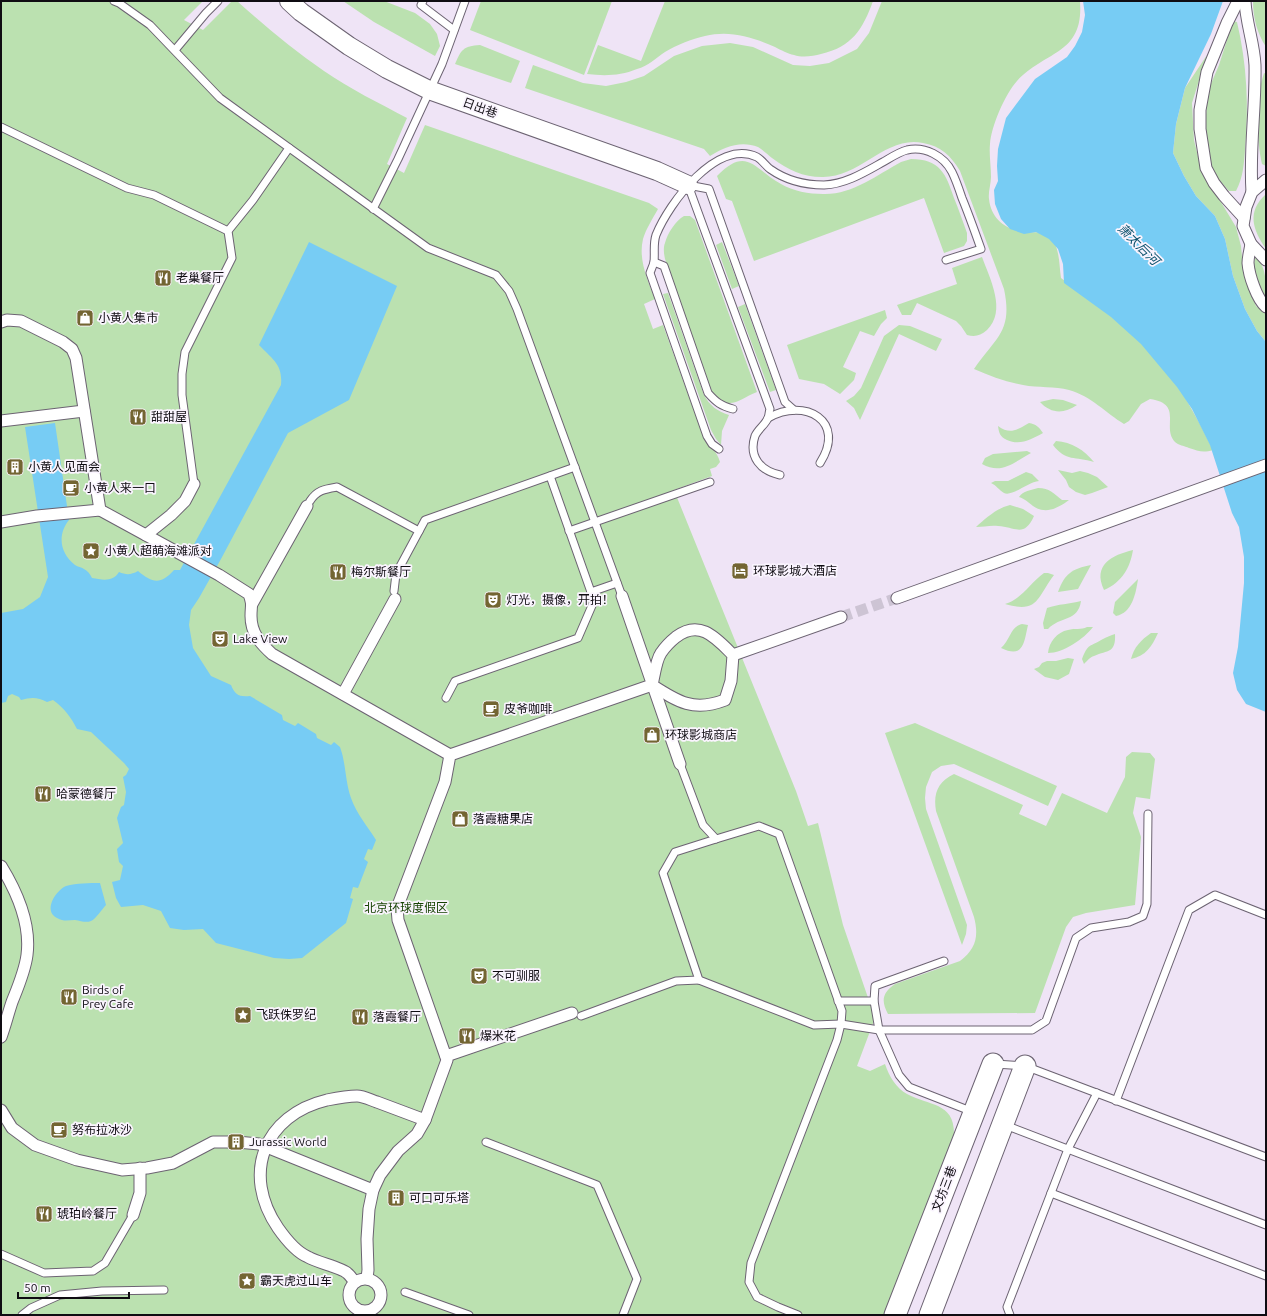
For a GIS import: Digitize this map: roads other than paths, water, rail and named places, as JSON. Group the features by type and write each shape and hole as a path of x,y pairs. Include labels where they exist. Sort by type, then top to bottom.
{"main road":[{"name":"文坊三巷","path":"895,1315 993,1064"},
{"path":"930,1315 1025,1066"}],"street":[{"name":"日出巷","path":"289,1 301,12 349,46 387,69 430,90 657,170 688,185"},
{"path":"1238,1 1227,23 1207,72 1200,110 1200,129 1206,168 1224,196 1244,218"},
{"path":"1245,1 1254,63 1255,84 1250,170 1252,192 1246,207 1244,226 1251,244 1266,260"},
{"path":"1252,192 1266,180"},
{"path":"1251,244 1248,263 1252,280 1256,292 1266,307"},
{"path":"1,322 7,320 21,321 63,342 72,349 76,358 100,510"},
{"path":"1,421 84,411"},
{"path":"897,598 1266,465"},
{"path":"146,535 172,516 185,501 194,484"},
{"path":"309,504 252,604 250,616 252,632 260,643 272,654 450,755 652,685"},
{"path":"1,522 38,516 100,510 219,575 249,594 252,604"},
{"path":"343,694 395,595"},
{"path":"622,596 680,764"},
{"path":"732,655 841,617"},
{"path":"697,629 714,636 732,655 731,681 725,700 711,705 697,705 674,699 652,685 661,653 672,640 684,631 697,629"},
{"path":"367,1278 369,1209 373,1190 380,1175 398,1151 417,1134 425,1120 445,1069 447,1060 398,920 397,908 445,782 450,755"},
{"path":"1,866 22,909 27,934 27,956 1,1037"},
{"path":"446,1056 576,1015"},
{"path":"355,1282 346,1272 306,1256 293,1246 278,1229 266,1208 259,1178 261,1159 265,1146 276,1129 285,1120 302,1108 315,1103 341,1097 359,1096 425,1120"},
{"path":"1,1110 12,1128 35,1145 84,1162 122,1170 173,1163 213,1142 259,1144 373,1190"},
{"path":"133,1215 140,1193 140,1168"},
{"path":"367,1278 377,1284 380,1288 382,1294 381,1299 374,1308 369,1311 352,1311 348,1292 355,1282 367,1278"}],"lane":[{"path":"114,1 150,25 220,98 373,209 428,248 496,275 509,291 517,309 622,596"},
{"path":"175,50 218,1"},
{"path":"423,1 421,5 454,30"},
{"path":"373,209 442,64 465,1"},
{"path":"1,127 127,188 154,196 228,231"},
{"path":"194,484 182,395 182,374 185,352 232,258 228,231 254,200 289,148"},
{"path":"719,450 712,444 707,436 650,273 654,262 655,236 663,221 688,185 709,167 727,156 745,153 758,158 767,167 780,176 803,184 826,185 847,180 890,157 907,150 923,149 941,157 952,172 981,249 946,260"},
{"path":"688,185 708,189 785,402 794,410"},
{"path":"688,185 770,409 768,418 756,435 754,455 758,464 773,474 780,475"},
{"path":"654,262 664,266 708,393 715,401 723,406 733,409"},
{"path":"768,418 778,413 794,410 805,410 816,415 828,428 829,438 828,447 820,463"},
{"path":"395,595 396,574 426,520 575,467"},
{"path":"446,698 455,681 578,638 594,601 550,476"},
{"path":"570,531 710,482"},
{"path":"309,504 315,494 324,489 337,488 420,531"},
{"path":"591,592 617,583"},
{"path":"680,764 703,826 716,839"},
{"path":"576,1015 676,981 699,980 814,1025 841,1024 879,1030 1032,1030 1046,1021 1076,938 1091,928 1129,922 1143,916 1147,904 1148,814"},
{"path":"699,980 663,873 675,852 759,826 779,834 842,1011 841,1024 837,1040 751,1263 749,1282 757,1297 798,1315"},
{"path":"1116,1101 1189,910 1215,895 1266,915"},
{"path":"944,961 875,986 874,1001 879,1030 899,1075 910,1087 974,1113"},
{"path":"838,1001 874,1001"},
{"path":"993,1064 1025,1066 1266,1157"},
{"path":"1010,1315 1007,1307 1068,1150 1097,1093"},
{"path":"1002,1124 1266,1225"},
{"path":"486,1142 597,1185 637,1279 623,1315"},
{"path":"1051,1194 1266,1276"},
{"path":"1,1254 44,1273 93,1271 105,1263 133,1215"},
{"path":"22,1315 31,1308 60,1294 102,1291 164,1290"},
{"path":"405,1292 469,1315"}],"water":[{"name":"萧太后河","path":"1083,1 1223,1 1211,34 1185,88 1176,124 1173,153 1196,196 1215,216 1225,239 1233,276 1245,309 1257,331 1266,342 1266,712 1246,704 1237,690 1233,673 1238,647 1244,583 1244,557 1239,527 1232,513 1210,445 1192,409 1177,387 1141,344 1111,317 1064,283 1063,264 1058,249 1049,239 1036,232 1024,234 1010,229 1001,219 995,204 994,190 998,181 998,149 1006,118 1035,79 1067,57 1075,46 1082,32 1085,15"},
{"path":"309,242 397,286 349,400 288,433 221,559 191,610 189,625 193,648 211,676 231,685 238,695 250,696 282,715 283,720 295,726 298,723 316,734 317,738 331,745 334,742 340,747 353,804 376,840 372,850 368,849 364,859 368,862 358,888 353,887 350,898 353,899 346,923 302,958 289,959 274,958 216,943 203,929 184,930 170,928 161,911 143,905 121,907 116,898 112,882 120,880 123,866 119,862 117,849 123,843 117,818 121,807 124,805 126,792 123,777 129,769 91,732 77,729 67,713 53,700 47,702 37,698 31,698 21,700 19,697 12,694 8,696 6,702 1,703 1,613 23,609 40,597 48,577 25,427 55,423 69,520 63,532 62,544 66,555 75,565 87,571 92,578 104,580 111,579 119,572 128,574 138,571 148,578 156,581 165,578 174,570 180,570 281,385 280,372 276,362 259,345"},
{"path":"100,883 106,905 93,920 83,922 64,920 53,915 51,911 52,901 58,892 66,886 74,884"}],"tunnel":[{"path":"841,617 897,598"}],"place":[{"name":"老巢餐厅","path":"163,278"},
{"name":"小黄人集市","path":"85,318"},
{"name":"甜甜屋","path":"138,417"},
{"name":"小黄人见面会","path":"15,467"},
{"name":"小黄人来一口","path":"71,488"},
{"name":"小黄人超萌海滩派对","path":"91,551"},
{"name":"环球影城大酒店","path":"740,571"},
{"name":"梅尔斯餐厅","path":"338,572"},
{"name":"灯光，摄像，开拍！","path":"493,600"},
{"name":"Lake View","path":"220,639"},
{"name":"皮爷咖啡","path":"491,709"},
{"name":"环球影城商店","path":"652,735"},
{"name":"哈蒙德餐厅","path":"43,794"},
{"name":"落霞糖果店","path":"460,819"},
{"name":"不可驯服","path":"479,976"},
{"name":"Birds of Prey Cafe","path":"69,997"},
{"name":"飞跃侏罗纪","path":"243,1015"},
{"name":"落霞餐厅","path":"360,1017"},
{"name":"爆米花","path":"467,1036"},
{"name":"努布拉冰沙","path":"59,1130"},
{"name":"Jurassic World","path":"236,1142"},
{"name":"可口可乐塔","path":"396,1198"},
{"name":"琥珀岭餐厅","path":"44,1214"},
{"name":"霸天虎过山车","path":"247,1281"}],"park label":[{"name":"北京环球度假区","path":"406,908"}]}
